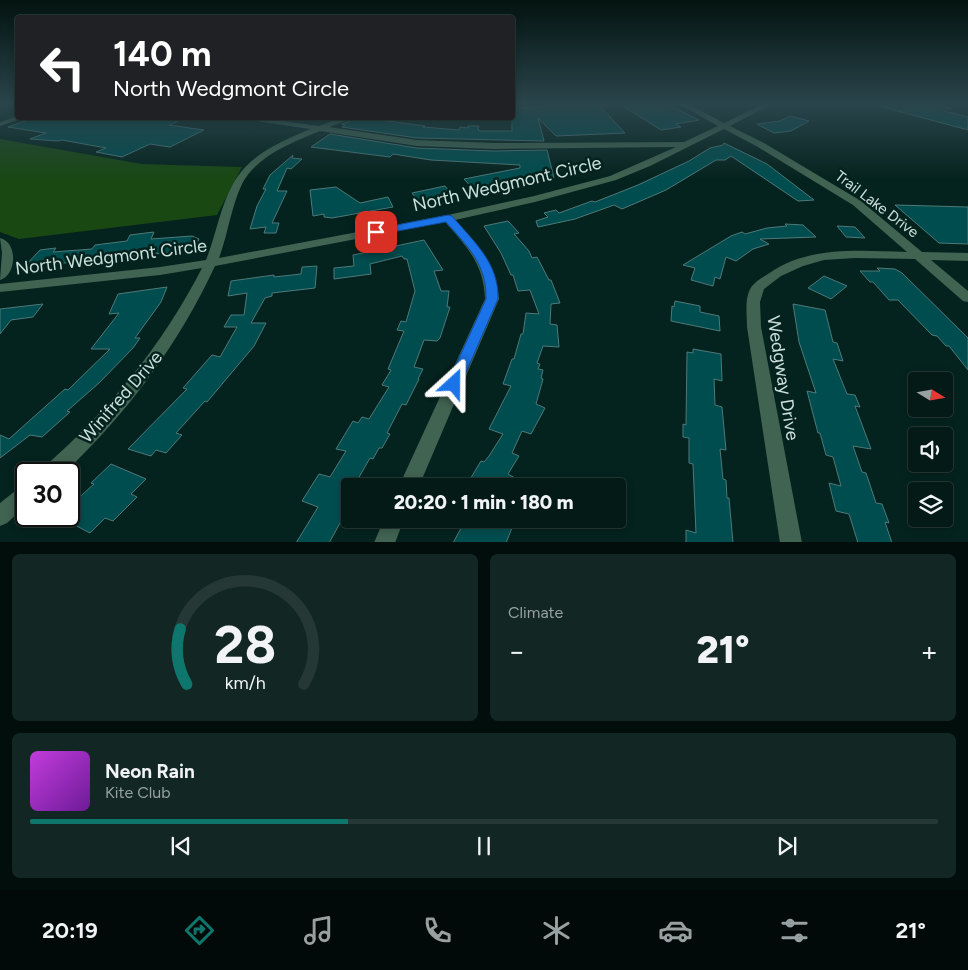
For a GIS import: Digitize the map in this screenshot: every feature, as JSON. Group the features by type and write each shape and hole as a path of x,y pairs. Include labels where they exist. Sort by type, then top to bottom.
{"street":[{"name":"Winifred Drive","path":"62,462 107,418 147,372 173,334 210,263 222,235 231,202 241,179 253,166 275,150 321,128"},
{"path":"324,128 393,140 440,144 492,146 684,144"},
{"name":"North Wedgmont Circle","path":"0,288 150,272 210,263 448,218 535,199 613,178 647,164 716,128"},
{"name":"Trail Lake Drive","path":"729,128 762,145 857,203 968,298"},
{"path":"413,478 492,299 492,284 487,268 475,249 448,218"},
{"path":"0,241 7,246 9,254 5,268 0,276"},
{"name":"Wedgway Drive","path":"791,542 754,328 753,302 758,287 776,273 799,263 823,256 855,254 968,257"},
{"path":"0,516 15,503"},
{"path":"384,542 390,528"}],"green space":[{"path":"0,139 142,164 242,167 217,215 19,239 0,232"}],"building":[{"path":"16,128 192,128 204,130 170,147 150,144 122,157 96,152 106,148 62,140 30,139 46,133"},
{"path":"351,128 459,130 460,128 478,128 481,131 512,131 512,128 541,128 544,141 417,138"},
{"path":"548,128 621,128 625,133 556,136"},
{"path":"765,128 796,128 791,131 774,133"},
{"path":"330,134 417,148 493,151 547,150 554,178 526,184 523,181 474,190 464,179 520,168 520,165 431,160 393,154 390,157 311,147"},
{"path":"724,143 767,164 814,200 798,201 731,156 725,160 716,160 666,190 622,209 614,205 575,219 538,227 536,221 548,217 544,213 556,210 559,213 592,201 595,202 638,185 689,161 710,148 723,145"},
{"path":"293,155 292,158 302,159 291,169 287,168 277,191 287,191 272,223 279,223 276,233 264,233 266,227 250,229 257,206 266,189 263,189 270,175"},
{"path":"445,186 453,196 419,202 412,193"},
{"path":"336,187 360,203 388,197 393,207 332,218 324,217 324,214 313,216 310,190"},
{"path":"895,205 968,207 968,244 939,243"},
{"path":"508,221 519,233 514,234 529,251 532,258 537,257 549,280 551,280 560,303 551,304 550,324 557,325 559,347 543,346 537,363 540,364 538,369 543,370 541,378 543,379 536,404 545,408 531,434 522,431 512,453 519,456 508,474 515,478 471,478 481,461 484,462 489,456 503,434 489,429 511,386 503,384 512,359 514,359 521,334 523,334 526,313 539,314 530,290 518,291 513,275 511,275 501,253 484,226"},
{"path":"785,224 803,225 816,237 760,239 769,244 753,249 736,261 726,257 720,279 715,277 713,286 691,280 695,268 683,265 731,236 742,232 745,234 767,228 787,226"},
{"path":"837,226 855,227 865,238 846,237"},
{"path":"154,232 151,239 192,236 199,239 194,250 24,267 40,250 56,248 53,252 92,249 95,245 127,241 130,235"},
{"path":"424,240 443,270 434,271 441,291 449,291 447,307 450,307 440,338 437,341 424,340 414,367 423,369 406,405 402,404 387,433 390,434 382,448 379,448 373,459 370,458 359,478 341,478 341,521 330,542 297,542 318,507 302,501 319,474 330,477 346,451 336,449 353,421 358,423 362,417 369,419 389,387 382,385 391,370 388,369 404,331 397,330 401,321 406,322 415,291 407,259 404,259 402,256 370,264 371,274 334,279 334,268 354,266 353,255"},
{"path":"317,266 315,288 272,293 272,296 265,298 251,323 266,323 254,346 207,402 205,401 176,433 182,435 166,453 156,450 151,456 128,449 187,389 183,388 212,355 220,357 237,327 224,327 231,315 244,315 247,293 228,296 231,281 274,275 274,277 301,274 302,267"},
{"path":"877,268 895,269 902,273 968,338 968,370 949,346 946,346 937,336 932,335 898,300 889,300 860,271 880,271"},
{"path":"824,276 847,286 831,299 808,288"},
{"path":"167,287 161,302 135,338 140,338 133,348 99,383 67,411 70,412 42,437 30,435 0,458 0,435 9,439 65,389 68,390 110,349 91,349 119,313 109,314 118,294"},
{"path":"675,301 700,306 700,312 719,316 720,331 671,321 672,306 674,307"},
{"path":"43,304 33,317 11,320 0,334 0,309"},
{"path":"793,304 825,310 833,342 837,343 843,361 833,359 847,394 855,395 860,407 855,406 871,449 853,446 862,472 866,473 876,503 882,504 889,523 885,522 892,542 858,542 849,514 836,511 829,483 841,486 833,457 826,455 820,433 818,433 807,391 816,393 799,342"},
{"path":"693,349 721,354 722,381 714,379 715,405 722,407 726,450 720,449 723,479 726,480 727,498 729,498 733,542 686,542 686,530 696,533 693,464 689,463 689,438 683,437 683,424 686,425 687,352 693,353"},
{"path":"111,464 146,479 131,494 137,497 113,521 105,518 90,533 78,527 80,527 80,497 94,484 91,483"},
{"path":"461,528 512,528 506,542 454,542"}],"route":[{"path":"376,232 448,218 475,249 487,268 492,284 492,299 454,384"}]}
